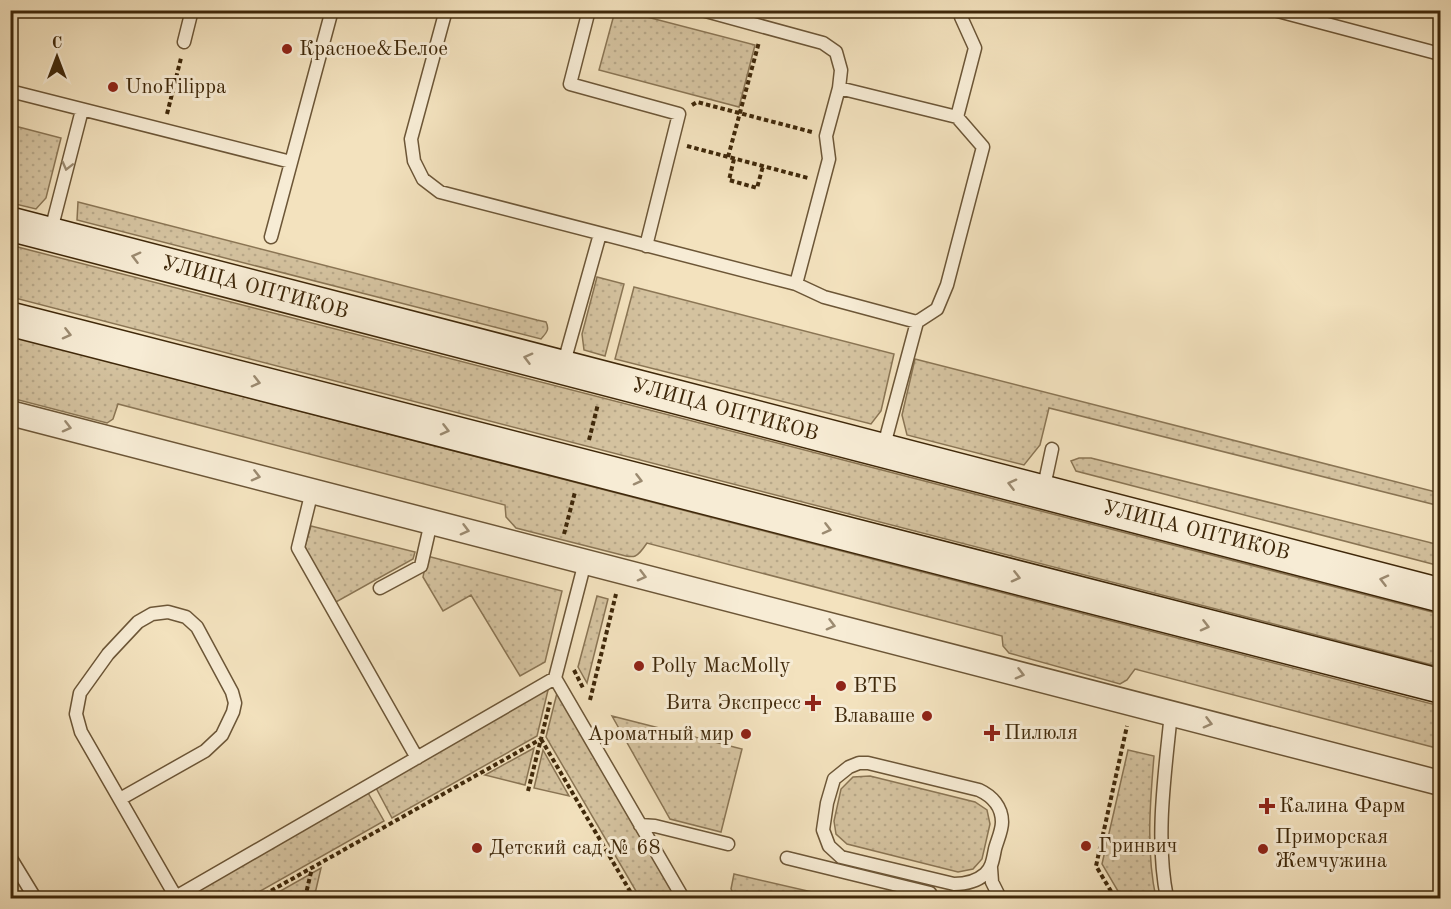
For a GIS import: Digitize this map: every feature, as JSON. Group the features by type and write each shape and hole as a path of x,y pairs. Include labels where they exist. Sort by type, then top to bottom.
{"street":[{"name":"УЛИЦА ОПТИКОВ","path":"10,224 1440,595"},
{"path":"10,319 1440,686"},
{"path":"10,413 1440,783"}],"lane":[{"path":"184,42 192,10"},
{"path":"271,237 332,10"},
{"path":"446,10 411,139 414,161 423,179 440,192 796,284 824,297 917,322"},
{"path":"590,10 570,84 679,114 646,246"},
{"path":"702,10 823,43 836,52 841,69 839,88 826,136 829,159 796,284"},
{"path":"957,117 975,48 961,16 962,10"},
{"path":"1274,10 1440,54"},
{"path":"839,88 957,117 983,147 947,285 937,309 917,322 883,451"},
{"path":"10,91 291,162"},
{"path":"50,234 82,110"},
{"path":"563,368 600,234"},
{"path":"1043,492 1052,449"},
{"path":"312,491 298,548 417,758"},
{"path":"380,588 421,566 431,522"},
{"path":"585,562 555,678 683,898"},
{"path":"120,799 205,751 222,735 235,703 232,692 197,627 186,617 168,612 152,614 138,622 108,654 80,693 76,714 81,732 175,898 555,678"},
{"path":"1167,898 1164,885 1161,818 1171,713"},
{"path":"991,867 984,875 965,884 954,884 841,857 829,846 823,831 827,803 834,779 849,767 868,764 988,794 996,802 1002,822 991,867 992,882 1000,898"},
{"path":"640,825 655,826 728,844"},
{"path":"649,840 655,826"},
{"path":"10,857 35,898"},
{"path":"786,858 932,896 933,880"}],"path":[{"path":"728,157 763,27"},
{"path":"163,130 184,42"},
{"path":"679,114 697,102 826,136"},
{"path":"672,142 823,182"},
{"path":"734,159 729,180 757,188 763,166"},
{"path":"587,446 600,397"},
{"path":"561,543 577,483"},
{"path":"595,709 589,699 616,594"},
{"path":"528,791 555,678"},
{"path":"1115,898 1096,866 1127,726"},
{"path":"258,898 541,739"},
{"path":"541,739 634,898"},
{"path":"305,898 312,867"}],"shaded area":[{"path":"615,11 624,11 755,45 739,107 599,70"},
{"path":"11,125 61,138 46,198 36,209 11,203"},
{"path":"78,202 546,322 546,333 541,339 77,220"},
{"path":"10,245 1440,614 1440,667 11,297"},
{"path":"597,277 624,284 605,356 584,350 582,334"},
{"path":"634,287 894,354 881,411 871,424 615,359"},
{"path":"10,336 1440,706 1440,749 1135,669 1127,680 1120,684 1009,653 1003,646 1002,636 647,543 641,552 635,556 628,556 516,528 506,517 505,505 118,404 113,419 107,423 11,398"},
{"path":"915,359 1440,493 1440,506 1049,408 1040,445 1024,465 907,435 902,415"},
{"path":"1091,458 1440,545 1440,566 1076,471 1071,461"},
{"path":"311,526 415,552 413,559 336,602 307,553 305,546"},
{"path":"427,556 562,591 545,662 520,676 471,595 443,611 423,577"},
{"path":"597,596 608,599 587,683 578,667"},
{"path":"549,686 537,736 392,818 375,786"},
{"path":"558,689 678,898 640,898 546,737"},
{"path":"612,716 742,749 721,832 670,819"},
{"path":"534,748 525,785 485,775"},
{"path":"543,750 569,796 534,788"},
{"path":"1128,750 1154,756 1150,845 1156,898 1122,898 1102,864"},
{"path":"870,776 975,802 987,810 990,824 982,859 973,869 958,872 847,844 836,834 834,821 841,789 853,777"},
{"path":"367,791 384,821 248,898 232,898 224,895 218,898 184,898"},
{"path":"321,868 314,898 268,898"},
{"path":"734,874 838,898 736,898 731,889"}],"place":[{"name":"Красное&Белое","path":"287,49"},
{"name":"UnoFilippa","path":"113,87"},
{"name":"Polly MacMolly","path":"639,666"},
{"name":"ВТБ","path":"841,686"},
{"name":"Вита Экспресс","path":"813,703"},
{"name":"Влаваше","path":"927,716"},
{"name":"Пилюля","path":"992,733"},
{"name":"Ароматный мир","path":"746,734"},
{"name":"Калина Фарм","path":"1267,806"},
{"name":"Гринвич","path":"1086,846"},
{"name":"Детский сад № 68","path":"477,848"},
{"name":"Приморская Жемчужина","path":"1263,849"}]}
